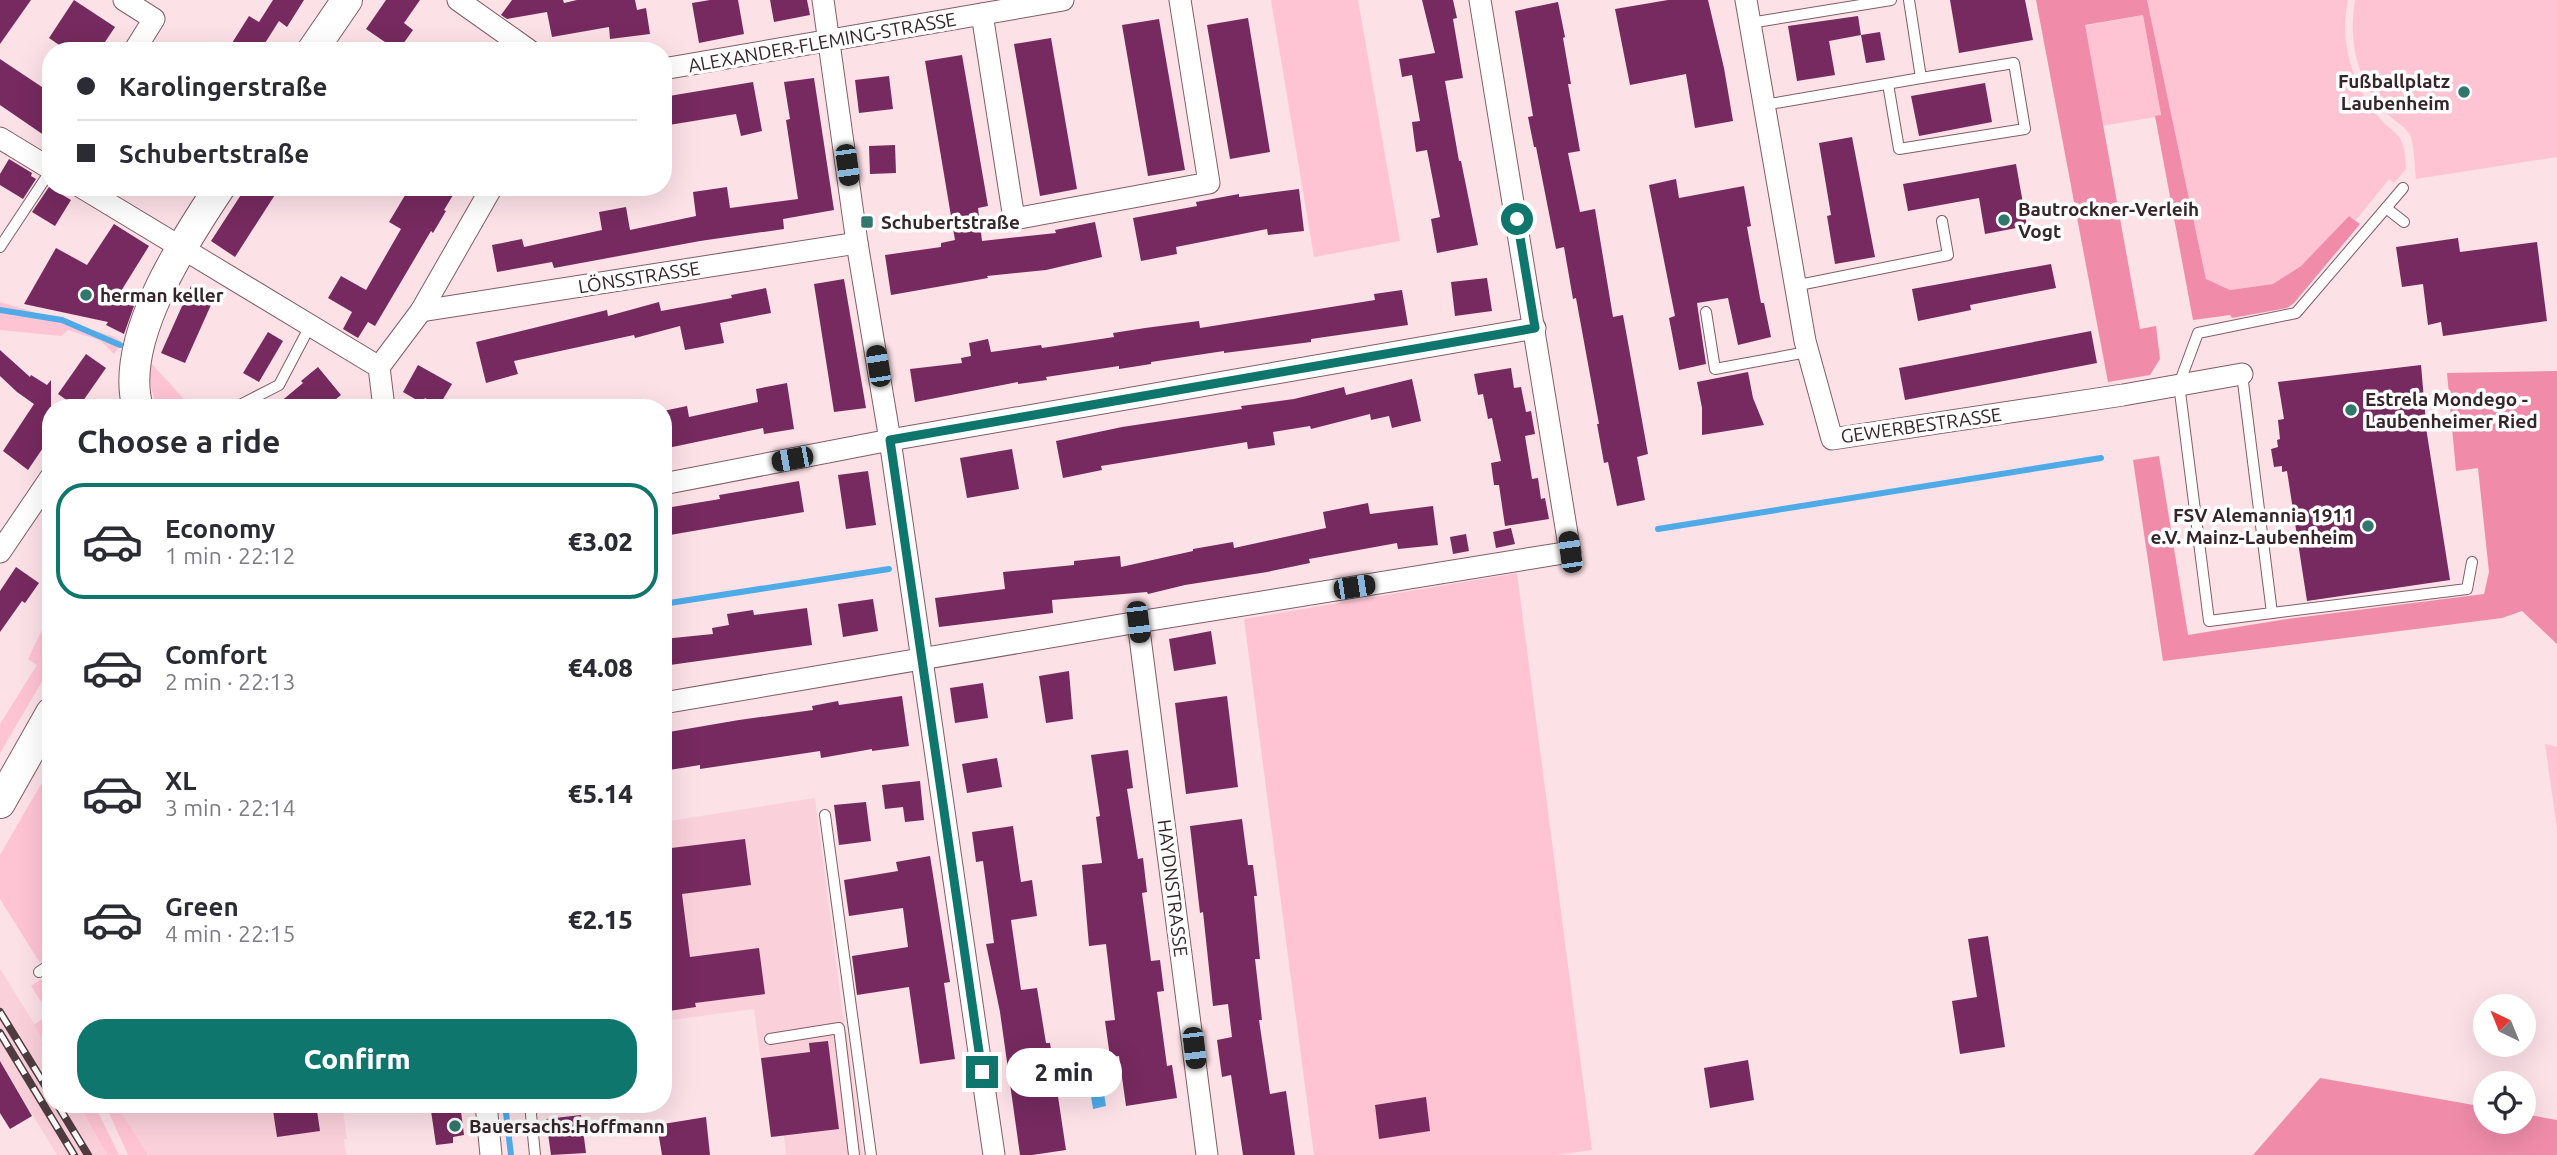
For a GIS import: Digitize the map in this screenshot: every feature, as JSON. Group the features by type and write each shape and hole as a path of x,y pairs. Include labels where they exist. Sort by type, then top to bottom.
{"street":[{"path":"124,0 154,19 140,42"},
{"path":"318,42 347,0"},
{"path":"458,0 517,42"},
{"path":"823,0 994,1155"},
{"name":"ALEXANDER-FLEMING-STRASSE","path":"672,67 1063,0"},
{"name":"ALEXANDER-FLEMING-STRASSE","path":"982,14 1014,219 1209,183 1180,0"},
{"path":"672,702 1570,552 1480,0"},
{"name":"GEWERBESTRASSE","path":"1746,0 1794,286 1807,352 1832,439 2123,396 2242,374"},
{"path":"0,138 42,164"},
{"path":"95,196 379,367"},
{"path":"134,399 133,373 143,328 181,247 214,196"},
{"path":"383,399 379,367 421,311 487,196"},
{"name":"LÖNSSTRASSE","path":"421,311 857,243"},
{"path":"672,482 890,440 1535,328"},
{"path":"0,552 42,490"},
{"name":"HAYDNSTRASSE","path":"1138,622 1208,1155"},
{"path":"0,803 42,729"},
{"path":"487,1113 491,1155"}],"lane":[{"path":"1750,23 1891,0"},
{"path":"1909,0 1921,78"},
{"path":"1763,105 1921,78 2014,63 2025,129 1899,149 1888,84"},
{"path":"0,247 42,184"},
{"path":"2403,188 2296,313 2198,333 2179,384 2209,621 2467,589 2472,562"},
{"path":"2386,208 2404,222"},
{"path":"1794,286 1948,255 1942,221"},
{"path":"1706,312 1715,369 1807,352"},
{"path":"252,399 279,385 310,326"},
{"path":"2242,374 2272,613"},
{"path":"824,815 871,1155"},
{"path":"770,1039 839,1028 854,1155"},
{"path":"531,1113 535,1155"}],"shaded area":[{"path":"1271,0 1358,0 1400,241 1314,257"},
{"path":"2036,0 2147,0 2206,279 2230,290 2273,284 2301,266 2349,216 2360,224 2294,303 2287,308 2232,318 2230,315 2193,320 2155,116 2161,115 2143,15 2085,25 2140,329 2156,326 2160,359 2150,375 2108,382"},
{"path":"2147,0 2348,0 2345,32 2351,65 2373,109 2401,140 2406,169 2394,183 2389,179 2356,220 2349,216 2301,266 2273,284 2230,290 2206,279"},
{"name":"Fußballplatz Laubenheim","path":"2355,0 2557,0 2557,157 2416,179 2410,135 2376,101 2357,60 2353,30"},
{"path":"2143,15 2161,116 2102,126 2084,26"},
{"path":"0,302 115,337 122,342 114,354 100,340 68,330 61,336 0,330"},
{"path":"151,363 184,399 154,399"},
{"path":"2557,371 2557,644 2522,611 2502,618 2163,661 2133,460 2159,456 2188,635 2287,619 2484,594 2489,572 2478,468 2456,471 2447,373"},
{"path":"1517,573 1592,1150 1556,1155 1314,1155 1244,619"},
{"path":"42,630 42,681 0,753 0,724 37,665 28,659"},
{"path":"2545,744 2557,747 2557,829"},
{"path":"42,783 40,963 0,899 0,855"},
{"path":"815,798 863,1155 786,1155 784,1136 771,1137 754,1009 672,1020 672,821"},
{"path":"0,969 42,1036 42,1113 83,1113 107,1155 57,1155 0,1061"},
{"path":"42,979 42,1003 31,986"},
{"path":"42,1019 42,1038 34,1025"},
{"path":"2320,1078 2473,1105 2473,1134 2536,1134 2536,1116 2557,1120 2557,1155 2253,1155"},
{"path":"83,1113 98,1113 119,1155 107,1155"},
{"path":"109,1113 122,1113 148,1155 128,1155"},
{"path":"122,1113 343,1113 346,1155 148,1155"}],"water":[{"path":"1102,1081 1106,1106 1093,1109 1089,1083"}],"building":[{"path":"0,0 31,0 0,44"},
{"path":"74,0 115,27 105,42 55,42 49,38"},
{"path":"273,0 304,0 287,27 279,21 266,42 233,42 249,16 259,22"},
{"path":"386,0 420,0 404,23 413,30 404,42 385,42 366,29"},
{"path":"512,0 563,0 564,3 577,0 635,0 637,10 646,8 650,34 610,39 609,27 552,37 547,12 507,19 501,15"},
{"path":"738,0 744,34 699,43 692,3"},
{"path":"770,0 807,0 810,15 774,22"},
{"path":"1422,0 1453,0 1457,18 1453,19 1463,78 1445,81 1478,245 1437,253 1431,219 1440,217 1427,150 1416,152 1412,122 1420,121 1412,75 1402,77 1399,59 1435,53"},
{"path":"1668,0 1708,0 1733,121 1695,128 1686,74 1630,85 1615,9"},
{"path":"1950,0 2025,0 2033,40 1959,53"},
{"path":"1558,2 1580,151 1568,153 1580,212 1595,209 1613,317 1623,315 1648,454 1637,457 1645,500 1617,506 1608,462 1604,463 1576,298 1573,299 1564,247 1556,249 1534,147 1528,117 1533,116 1515,11"},
{"path":"1858,16 1861,35 1829,41 1835,75 1797,81 1788,26"},
{"path":"1248,18 1270,152 1230,159 1207,25"},
{"path":"1159,19 1185,170 1148,176 1122,25"},
{"path":"1880,32 1885,60 1866,63 1861,35"},
{"path":"1051,38 1077,189 1040,196 1014,44"},
{"path":"962,55 988,206 978,208 982,241 1056,233 1055,230 1095,222 1102,257 1046,270 987,276 988,278 891,295 885,255 941,247 941,243 955,240 925,61"},
{"path":"0,59 42,87 42,134 0,105"},
{"path":"889,76 893,109 859,113 855,80"},
{"path":"814,78 834,210 783,219 784,229 700,241 554,268 552,262 497,272 492,245 522,239 524,247 602,230 599,212 626,207 630,230 696,216 693,192 727,187 730,208 798,199 786,120 790,119 784,82"},
{"path":"753,82 762,131 741,136 736,114 672,125 672,96"},
{"path":"1985,83 1992,122 1919,136 1911,96"},
{"path":"1852,137 1875,257 1835,264 1827,216 1831,215 1819,143"},
{"path":"895,145 896,173 870,174 869,146"},
{"path":"9,159 32,173 31,176 36,179 23,199 0,185 0,174"},
{"path":"2016,164 2027,226 1985,234 1979,198 1908,211 1903,184"},
{"path":"1676,179 1679,198 1744,186 1751,226 1747,227 1761,303 1764,303 1771,337 1738,345 1728,298 1697,303 1706,364 1679,370 1669,318 1675,316 1649,185"},
{"path":"1299,189 1304,231 1268,235 1267,229 1176,247 1177,254 1141,261 1133,218 1197,206 1196,202 1239,194 1239,197"},
{"path":"43,196 64,196 71,200 55,226 32,212"},
{"path":"240,196 274,196 235,257 211,241"},
{"path":"405,196 453,196 433,233 431,231 375,326 368,322 358,338 343,329 352,312 328,298 341,276 366,290 401,229 389,222"},
{"path":"114,224 149,246 118,296 134,306 124,334 106,325 108,322 24,304 56,248 87,265"},
{"path":"2458,238 2460,252 2537,242 2547,321 2443,336 2441,322 2428,325 2423,284 2402,287 2396,247"},
{"path":"2051,264 2056,288 1970,305 1971,310 1918,321 1912,289"},
{"path":"1487,278 1492,311 1455,316 1451,282"},
{"path":"844,279 866,408 834,412 814,284"},
{"path":"191,286 215,296 185,363 161,353"},
{"path":"766,288 771,313 720,323 724,343 685,350 680,326 635,338 634,335 514,361 518,374 486,383 476,342 607,310 608,316 659,302 661,311 732,298 731,295"},
{"path":"1402,290 1408,325 1311,339 1311,342 1224,351 1119,369 1119,366 1046,377 1047,380 1018,382 915,402 910,369 962,363 961,358 971,356 969,343 988,339 991,352 1041,345 1042,348 1114,337 1113,333 1145,328 1199,321 1200,328 1375,300 1374,294"},
{"path":"2091,331 2097,363 1905,400 1899,368"},
{"path":"268,332 283,341 259,382 243,373"},
{"path":"0,350 30,377 31,375 47,385 51,380 51,399 42,399 42,449 28,470 3,451 34,404 0,376"},
{"path":"86,354 106,368 84,399 65,399 58,394"},
{"path":"418,365 452,384 443,399 415,399 403,392"},
{"name":"FSV Alemannia 1911 e.V. Mainz-Laubenheim","path":"2421,365 2427,434 2450,580 2307,601 2287,471 2282,472 2282,466 2274,467 2271,449 2278,447 2278,420 2284,419 2278,382"},
{"path":"318,367 341,395 336,399 284,399 303,383 301,381"},
{"path":"1511,368 1514,388 1521,387 1526,412 1531,411 1535,434 1525,436 1532,479 1538,478 1541,499 1545,498 1549,519 1505,526 1499,485 1494,485 1491,463 1501,461 1492,418 1488,419 1483,394 1478,395 1474,374"},
{"path":"1748,372 1753,398 1764,425 1702,435 1702,408 1697,382"},
{"path":"1412,379 1421,421 1392,428 1389,416 1371,420 1370,414 1311,429 1310,426 1273,432 1275,445 1248,449 1247,442 1101,466 1102,470 1063,478 1056,441 1122,427 1242,409 1241,406 1294,399 1344,387 1346,395"},
{"path":"787,383 794,429 764,434 763,428 672,447 672,409 687,406 689,417 758,402 756,389"},
{"path":"1012,449 1019,489 967,498 960,458"},
{"path":"868,471 876,525 846,529 838,475"},
{"path":"799,481 804,512 672,535 672,507 720,499 719,495"},
{"path":"1368,503 1370,514 1433,506 1438,545 1398,549 1397,543 1309,559 1310,563 1267,572 1185,585 1148,594 1052,600 1053,613 939,627 935,598 1005,589 1003,572 1074,565 1074,561 1120,556 1121,567 1233,542 1234,548 1326,528 1323,512"},
{"path":"1511,528 1515,544 1496,548 1493,532"},
{"path":"1466,534 1469,551 1453,554 1450,537"},
{"path":"16,567 39,583 0,632 0,591"},
{"path":"873,599 878,631 843,637 838,604"},
{"path":"807,608 812,645 672,665 672,638 713,634 712,628 729,625 727,614 753,610 754,615"},
{"path":"1211,631 1216,664 1174,671 1169,639"},
{"path":"1069,671 1073,719 1046,723 1039,676"},
{"path":"983,683 988,718 955,723 950,688"},
{"path":"902,696 909,746 821,758 820,751 700,769 700,765 672,770 672,731 813,710 812,706 838,701 839,705"},
{"path":"1227,696 1238,787 1186,794 1175,703"},
{"path":"1128,750 1133,788 1127,789 1138,859 1143,858 1147,892 1142,893 1151,961 1160,960 1164,991 1157,992 1167,1066 1172,1065 1177,1098 1126,1106 1119,1056 1110,1057 1105,1021 1115,1020 1106,944 1089,946 1082,865 1102,863 1096,817 1100,816 1091,755"},
{"path":"997,758 1002,787 967,793 962,764"},
{"path":"920,781 924,820 905,822 903,807 885,809 882,785"},
{"path":"866,802 871,841 839,845 834,805"},
{"path":"1242,819 1248,865 1253,865 1257,896 1254,896 1260,959 1255,959 1262,1020 1259,1020 1270,1094 1286,1091 1295,1155 1243,1155 1231,1075 1222,1077 1217,1040 1232,1037 1228,1004 1213,1006 1190,826"},
{"path":"1013,826 1021,882 1032,880 1037,916 1011,920 1021,990 1037,988 1046,1043 1050,1043 1066,1150 1032,1155 1020,1155 1000,1012 986,944 994,943 983,861 976,862 972,832"},
{"path":"745,839 751,885 682,894 690,957 759,948 765,994 695,1003 696,1007 672,1011 672,848"},
{"path":"930,856 950,982 944,983 955,1059 920,1064 909,987 857,995 852,956 908,947 903,908 849,916 844,880 898,871 896,862"},
{"path":"1988,936 2005,1047 1960,1054 1952,1001 1977,997 1968,939"},
{"path":"828,1041 839,1129 771,1137 761,1058 810,1052 809,1043"},
{"path":"1748,1060 1754,1100 1710,1108 1704,1068"},
{"path":"0,1061 32,1116 10,1129 0,1113"},
{"path":"1426,1097 1430,1131 1379,1139 1375,1105"},
{"path":"273,1113 317,1113 320,1131 277,1137"},
{"path":"431,1113 461,1113 464,1135 453,1137 453,1143 436,1145"},
{"path":"581,1115 586,1153 551,1155 546,1119"},
{"path":"706,1117 710,1155 662,1155 657,1125"}],"waterway":[{"path":"0,310 62,320 120,345"},
{"path":"1658,529 2101,458"},
{"path":"672,603 889,569"},
{"path":"506,1113 511,1155"}],"railway":[{"path":"0,1012 42,1080"},
{"path":"0,1033 42,1102"},
{"path":"49,1113 74,1155"},
{"path":"62,1113 88,1155"}],"place":[{"name":"Fußballplatz Laubenheim","path":"2464,92"},
{"name":"Bautrockner-Verleih Vogt","path":"2004,220"},
{"name":"Schubertstraße","path":"867,222"},
{"name":"herman keller","path":"86,295"},
{"name":"Estrela Mondego - Laubenheimer Ried","path":"2351,410"},
{"name":"FSV Alemannia 1911 e.V. Mainz-Laubenheim","path":"2368,526"},
{"name":"Bauersachs.Hoffmann","path":"455,1126"}],"route":[{"path":"982,1072 890,440 1535,328 1517,219"}]}
